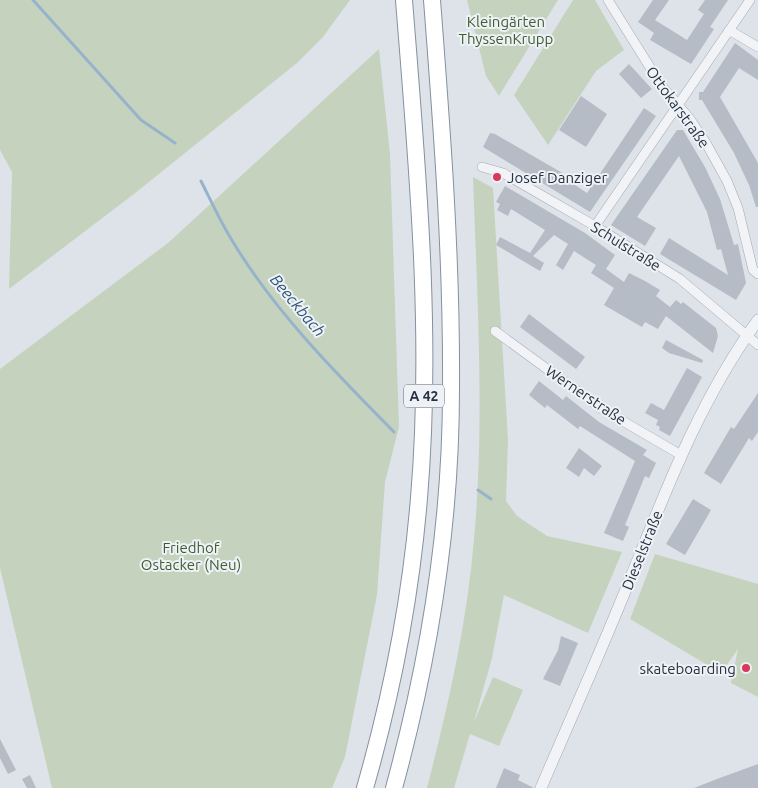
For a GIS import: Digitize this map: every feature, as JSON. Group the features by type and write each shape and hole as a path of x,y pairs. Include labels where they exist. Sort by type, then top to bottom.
{"highway":[{"name":"A 42","path":"365,788 380,737 394,672 412,564 420,498 424,390 422,252 404,0"},
{"name":"A 42","path":"394,788 407,741 438,576 446,497 452,391 448,253 432,0"}],"street":[{"name":"Ottokarstraße","path":"608,0 661,85 706,143 727,181 738,208 753,270 758,274"},
{"path":"595,226 750,0"},
{"path":"729,30 758,47"},
{"name":"Schulstraße","path":"482,167 503,174 595,226 680,280 758,345"},
{"name":"Dieselstraße","path":"540,788 615,616 680,455 718,381 758,320"},
{"name":"Wernerstraße","path":"495,331 602,408 680,455"}],"green space":[{"path":"0,0 350,0 323,37 297,63 134,194 9,289 12,172 0,150"},
{"name":"Kleingärten ThyssenKrupp","path":"467,0 558,0 499,96 486,76"},
{"path":"573,0 595,0 624,50 596,71 548,145 514,95"},
{"name":"Friedhof Ostacker (Neu)","path":"379,49 390,154 399,427 385,482 377,595 345,757 332,788 52,788 0,568 0,369 168,243"},
{"path":"473,177 493,188 508,440 506,501 517,516 547,536 622,552 588,633 504,595 492,658 474,722 493,677 523,690 499,746 470,734 454,788 427,788 462,634 474,539 480,403"},
{"path":"655,554 758,584 758,697 731,683 738,649 721,673 630,619"}],"building":[{"path":"653,0 669,0 655,20 687,40 704,14 698,10 705,0 728,0 710,27 714,29 691,64 650,40 654,33 638,22"},
{"path":"735,43 758,60 758,80 739,68 720,97 758,163 758,207 756,207 749,185 734,153 702,100 699,100 699,92 703,92"},
{"path":"629,64 652,89 641,98 619,74"},
{"path":"581,96 607,114 586,147 559,130"},
{"path":"644,108 656,116 590,212 483,147 490,133 495,134 571,178 569,181 587,193"},
{"path":"677,130 683,130 705,167 720,199 734,245 738,244 746,283 736,300 660,254 669,238 728,275 721,249 717,250 707,212 679,156 637,217 656,228 645,246 611,225"},
{"path":"505,186 585,233 615,255 606,269 624,282 629,273 645,281 660,290 656,296 670,307 676,300 681,304 683,302 716,328 718,336 713,353 666,316 658,329 645,322 642,327 604,305 614,288 591,273 596,265 574,251 563,270 556,265 568,244 554,235 533,256 544,263 540,271 496,245 500,237 530,253 545,230 511,209 508,216 497,210 500,204 496,202"},
{"path":"529,314 585,357 576,369 520,327"},
{"path":"666,340 703,360 702,363 669,353 662,348"},
{"path":"687,368 702,377 670,436 659,430 660,427 656,425 658,420 645,413 651,403 664,410"},
{"path":"539,381 563,400 566,396 599,422 647,450 643,455 656,463 649,478 645,476 625,525 629,527 623,541 604,533 635,461 580,426 578,429 547,405 545,408 529,395"},
{"path":"758,393 758,432 752,441 749,438 721,484 704,473 731,427 734,429"},
{"path":"579,448 602,466 594,476 584,468 579,477 566,468"},
{"path":"693,499 711,510 685,555 666,544"},
{"path":"561,636 578,643 560,686 543,679 558,650"},
{"path":"0,739 16,770 8,774 0,758"},
{"path":"758,764 758,788 694,788 717,779"},
{"path":"504,768 520,775 518,780 534,788 496,788"},
{"path":"30,775 36,788 27,788 22,779"}],"waterway":[{"name":"Beeckbach","path":"33,0 141,120 175,143"},
{"name":"Beeckbach","path":"201,181 229,235 268,293 308,342 394,432"},
{"name":"Beeckbach","path":"478,490 491,499"}],"place":[{"name":"Josef Danziger","path":"497,177"},
{"name":"skateboarding","path":"746,668"}]}
